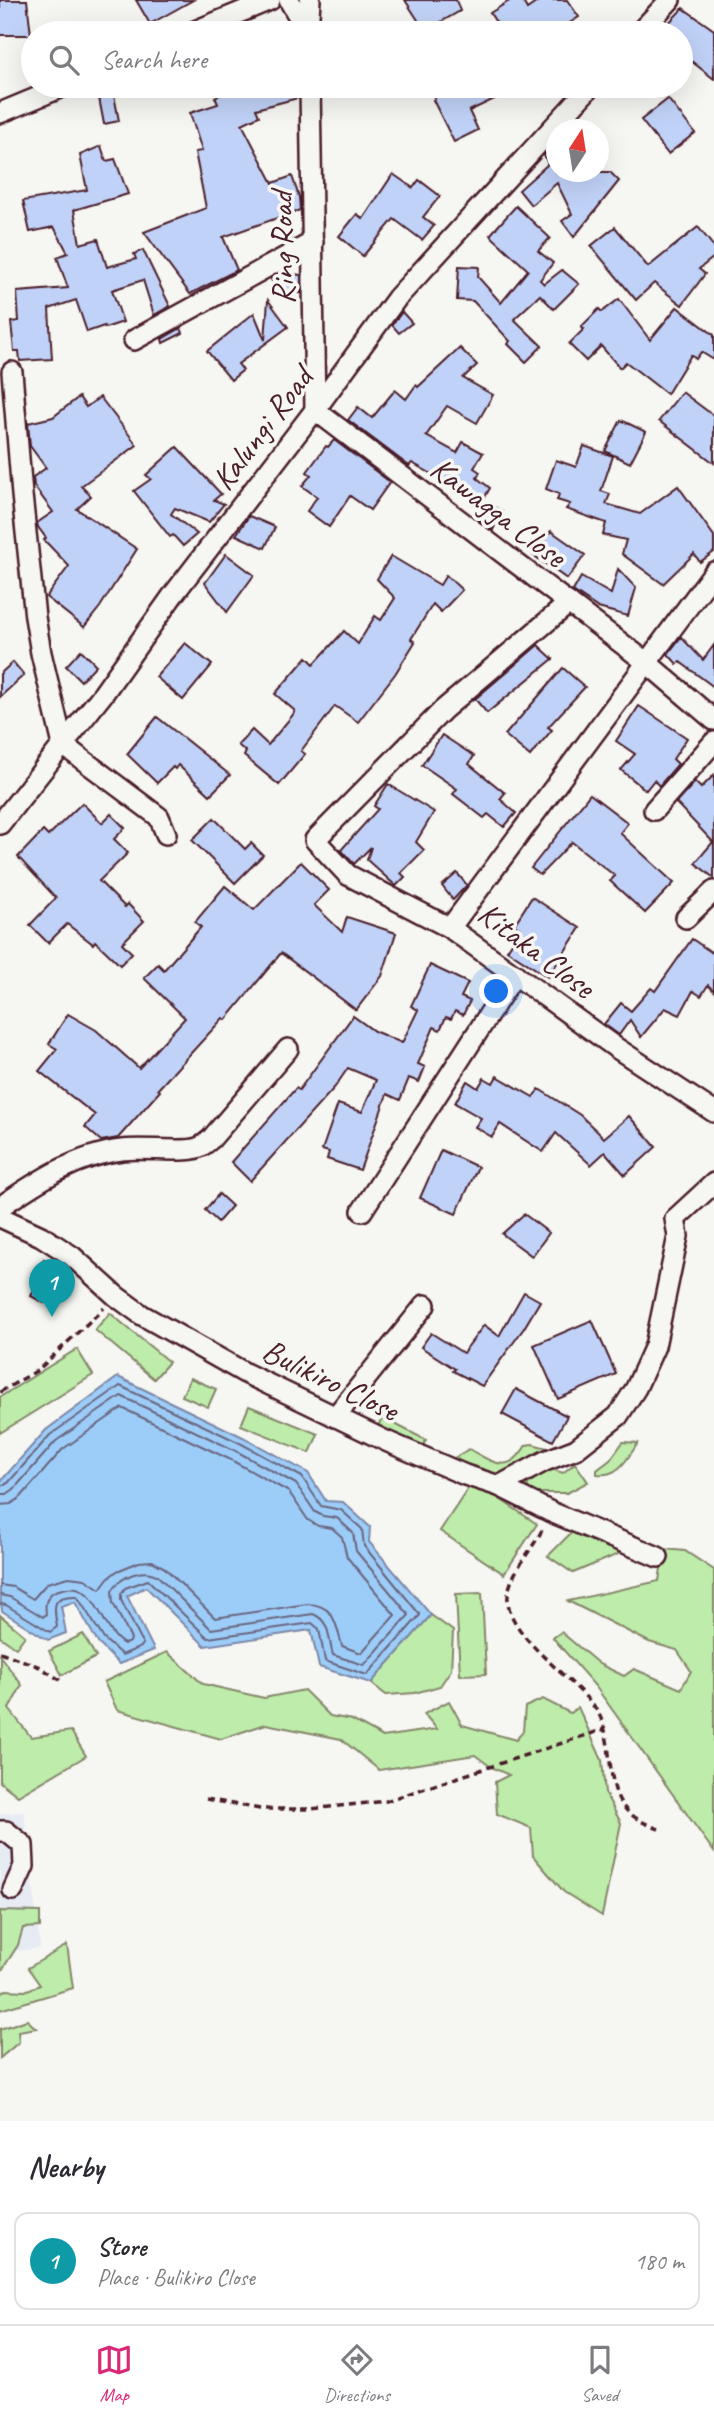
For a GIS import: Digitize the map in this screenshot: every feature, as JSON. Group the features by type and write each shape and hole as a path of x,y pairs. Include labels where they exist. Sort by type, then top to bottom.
{"street":[{"path":"219,21 270,0"},
{"path":"289,0 301,21"},
{"path":"309,21 310,0"},
{"path":"650,21 670,0"},
{"path":"0,113 36,98"},
{"name":"Ring Road","path":"310,98 315,410"},
{"name":"Kalungi Road","path":"0,824 103,694 173,595 397,298 580,98"},
{"path":"134,340 313,242"},
{"path":"12,372 35,617 63,745 159,817 166,834"},
{"name":"Kawagga Close","path":"315,410 646,662 714,720"},
{"path":"646,662 714,572"},
{"path":"450,928 348,875 315,840 443,709 569,603"},
{"name":"Kitaka Close","path":"646,662 450,928 615,1047 714,1112"},
{"path":"654,810 714,742"},
{"path":"686,918 714,891"},
{"path":"362,1211 515,974"},
{"path":"0,1207 57,1172 93,1156 142,1148 197,1149 211,1139 288,1049"},
{"path":"499,1486 545,1461 576,1449 618,1416 636,1388 655,1346 678,1236 676,1219 714,1183"},
{"name":"Bulikiro Close","path":"0,1217 41,1236 72,1255 142,1315 245,1373 453,1470 499,1486 551,1512 658,1558"},
{"path":"335,1417 425,1305"},
{"path":"0,1831 6,1831 23,1845 23,1866 13,1890"}],"path":[{"path":"0,1392 38,1370 117,1296"},
{"path":"551,1512 538,1539 514,1575 508,1601 518,1630 597,1711 605,1729 614,1791 624,1808 638,1821 659,1829"},
{"path":"0,1652 40,1667 60,1680"},
{"path":"206,1799 260,1809 311,1809 386,1801 605,1729"}],"shaded area":[{"path":"24,1812 40,1948 0,1953 0,1814"}],"green space":[{"path":"110,1313 169,1362 154,1379 95,1330"},
{"path":"77,1349 93,1375 0,1433 0,1397"},
{"path":"190,1378 216,1389 208,1407 182,1396"},
{"path":"249,1406 318,1434 310,1453 241,1425"},
{"path":"383,1418 426,1440 422,1448 374,1431"},
{"path":"623,1442 638,1443 617,1470 597,1474 597,1470 610,1460"},
{"path":"526,1445 551,1449 518,1470 518,1490 451,1460 469,1449 494,1462 507,1463 520,1454"},
{"path":"575,1463 588,1482 567,1493 531,1493 527,1485 548,1468 563,1473"},
{"path":"473,1481 537,1524 504,1574 440,1531"},
{"path":"573,1531 619,1546 621,1553 573,1573 548,1556"},
{"path":"664,1549 685,1551 714,1570 714,1852 596,1687 553,1638 561,1632 599,1664 624,1676 634,1669 681,1689 691,1671 677,1650 649,1642 568,1601 659,1581"},
{"path":"482,1593 486,1674 460,1675 456,1594"},
{"path":"0,1615 25,1636 16,1648 0,1637"},
{"path":"431,1615 453,1631 451,1670 440,1686 415,1693 386,1695 371,1683"},
{"path":"83,1634 96,1657 62,1675 49,1651"},
{"path":"167,1652 203,1684 264,1698 304,1690 330,1716 352,1720 383,1737 437,1729 424,1714 449,1701 462,1725 516,1740 523,1731 525,1707 543,1699 570,1713 578,1707 602,1760 605,1793 621,1823 602,1916 564,1892 533,1856 531,1828 497,1814 495,1782 509,1775 491,1767 475,1755 379,1770 341,1739 266,1724 221,1739 117,1710 104,1682"},
{"path":"0,1656 22,1685 9,1709 31,1737 71,1731 86,1756 18,1796 0,1782"},
{"path":"0,1911 40,1912 40,1927 23,1928 18,1945 0,1973"},
{"path":"67,1945 73,1988 0,2010 0,1993 6,1990 25,1991 40,1985 28,1968"},
{"path":"27,2020 36,2028 18,2031 19,2042 0,2058 0,2029"}],"water":[{"path":"118,1377 243,1437 308,1473 326,1501 343,1502 370,1527 369,1542 431,1615 371,1683 319,1667 311,1630 205,1646 146,1587 127,1596 154,1650 119,1664 98,1643 75,1602 61,1606 66,1633 48,1640 2,1611 0,1482 46,1430"}],"building":[{"path":"0,0 27,0 29,21 21,21 21,35 0,35"},
{"path":"136,0 193,0 155,21 148,21"},
{"path":"405,0 456,0 460,11 442,21 419,21"},
{"path":"511,0 522,0 527,9 540,0 567,0 579,17 573,21 495,21 490,13"},
{"path":"683,8 714,30 714,79 693,62 693,21 671,21"},
{"path":"99,98 115,98 119,121 104,124"},
{"path":"215,98 298,98 256,109 259,116 242,124 273,183 292,176 300,210 223,237 237,270 190,294 144,232 206,208 195,152 202,151 190,113 218,104"},
{"path":"497,98 469,111 478,130 454,142 433,100"},
{"path":"668,99 695,133 668,154 641,120"},
{"path":"101,146 106,161 115,159 128,194 74,210 80,244 98,239 107,267 136,259 134,254 143,250 170,306 154,315 143,280 112,290 123,322 105,328 104,326 87,332 76,300 49,309 52,359 20,361 19,351 14,351 11,322 19,321 17,292 68,288 57,257 68,253 54,227 30,232 23,201 87,190 80,155"},
{"path":"546,166 546,182 609,182 609,172 619,181 574,237 562,221 572,214 557,183 531,205 519,190"},
{"path":"393,174 413,188 419,180 440,196 423,217 434,226 422,240 394,219 363,256 339,236 357,214 363,219"},
{"path":"516,206 550,238 538,251 553,263 540,280 544,284 562,270 579,284 554,309 540,295 514,319 542,346 526,362 473,301 457,300 459,266 479,267 478,277 501,303 528,270 490,235"},
{"path":"615,227 648,267 698,227 714,247 714,257 699,269 705,274 682,305 654,283 636,300 591,246"},
{"path":"281,273 301,275 301,293 279,293 271,279"},
{"path":"619,299 650,340 677,307 714,335 714,360 701,352 696,359 691,355 667,394 626,362 620,368 601,346 586,361 569,344 599,309 602,312"},
{"path":"268,300 288,327 238,364 243,370 231,380 207,351 254,313 265,340"},
{"path":"402,312 412,323 399,333 392,325"},
{"path":"181,328 183,333 163,343 162,339"},
{"path":"460,348 477,365 463,378 493,395 477,423 447,406 426,436 457,453 463,442 483,453 474,468 480,472 477,478 490,488 482,502 412,463 409,466 348,420 358,407 372,418 395,390 406,399 416,385 418,387"},
{"path":"682,392 714,416 714,463 659,421"},
{"path":"79,397 86,407 100,397 137,445 81,486 91,496 77,509 137,549 84,627 46,597 69,566 44,540 46,538 38,527 37,523 53,512 34,486 33,477 46,468 30,446 28,423 53,417"},
{"path":"621,420 646,432 630,463 605,451"},
{"path":"334,440 390,482 370,510 350,496 329,527 307,511 317,497 302,486 311,475 307,472 326,446"},
{"path":"584,446 613,456 601,491 610,494 606,504 640,514 678,486 714,536 714,552 700,562 694,554 663,584 622,554 626,540 603,535 606,523 566,509 570,504 557,500 559,494 546,489 556,460 576,467"},
{"path":"177,447 221,494 214,500 224,504 209,522 175,508 171,514 197,534 183,546 173,535 170,537 134,491 151,479 146,475"},
{"path":"487,504 502,511 493,530 479,520"},
{"path":"249,516 275,527 265,548 236,535"},
{"path":"551,531 585,555 567,579 533,555"},
{"path":"226,554 254,575 227,612 205,583"},
{"path":"391,556 440,585 446,575 462,590 441,612 433,604 411,639 415,642 395,674 358,722 335,706 301,751 305,754 279,785 244,756 246,752 238,745 252,730 268,745 292,716 295,711 275,694 307,657 314,664 344,631 358,644 375,616 381,620 395,598 377,579"},
{"path":"618,569 636,588 628,616 598,608 573,591 581,577 611,594"},
{"path":"681,637 703,660 714,645 714,687 680,662 677,664 668,654"},
{"path":"185,643 212,665 183,700 156,677"},
{"path":"538,645 553,659 487,713 475,699"},
{"path":"81,650 96,665 81,681 66,666"},
{"path":"13,662 24,675 0,697 0,674"},
{"path":"563,668 585,687 548,727 552,730 530,756 505,735"},
{"path":"639,706 687,738 673,759 678,764 659,786 654,780 646,790 621,770 635,754 616,741"},
{"path":"157,717 230,775 210,795 178,765 157,783 127,754"},
{"path":"442,735 474,756 469,764 505,793 500,799 516,813 504,827 488,814 484,818 453,794 457,789 422,765"},
{"path":"714,775 714,878 695,863 713,842 676,803 695,782 701,788"},
{"path":"388,784 434,812 416,842 424,850 401,873 405,877 396,886 367,860 371,847 354,864 341,850 378,809 374,806"},
{"path":"590,794 628,823 620,833 674,883 645,913 610,881 615,876 572,842 540,875 531,868"},
{"path":"82,803 102,823 111,814 125,828 114,839 128,853 99,881 125,907 128,904 144,921 122,943 132,953 120,965 95,941 93,944 67,924 48,943 30,925 56,898 18,857 43,831 48,836"},
{"path":"214,818 245,849 251,843 263,855 235,883 192,840"},
{"path":"301,862 329,890 314,905 342,932 347,917 396,933 382,976 356,1010 281,953 226,1020 223,1018 158,1089 160,1091 118,1138 101,1141 85,1127 95,1115 39,1071 57,1049 49,1044 68,1014 96,1030 139,1068 185,1018 144,978 158,964 164,970 201,927 195,922 225,886 254,910"},
{"path":"457,873 467,885 453,900 442,886"},
{"path":"532,897 580,928 548,977 507,950 521,929 514,925"},
{"path":"692,939 714,954 714,991 708,985 701,996 693,991 680,1015 665,1008 641,1037 630,1020 619,1035 604,1024 621,1003 631,1011 651,988 655,991"},
{"path":"430,965 468,983 461,997 470,1001 463,1015 455,1011 451,1019 446,1017 440,1030 434,1027 418,1064 425,1067 419,1082 409,1078 400,1100 387,1094 360,1170 327,1159 329,1152 322,1150 338,1104 362,1112 376,1080 348,1068 335,1087 250,1181 231,1162 296,1088 299,1090 353,1016 374,1031 402,1043 418,1010 411,1006"},
{"path":"497,1076 533,1097 539,1089 580,1115 604,1138 629,1116 656,1147 625,1175 605,1152 591,1165 556,1133 543,1152 500,1124 492,1137 475,1127 481,1118 455,1103 467,1081 478,1088 484,1078 493,1083"},
{"path":"441,1150 478,1167 456,1214 420,1198"},
{"path":"219,1194 232,1206 218,1222 205,1210"},
{"path":"524,1214 549,1233 532,1256 502,1234"},
{"path":"44,1259 63,1270 44,1303 31,1296 39,1280 34,1277"},
{"path":"524,1292 540,1301 482,1386 453,1371 455,1369 421,1347 431,1333 463,1353 484,1325 499,1336"},
{"path":"592,1320 616,1374 558,1399 534,1345"},
{"path":"516,1389 567,1416 553,1441 502,1414"}],"place":[{"name":"Store","path":"52,1317"}]}
